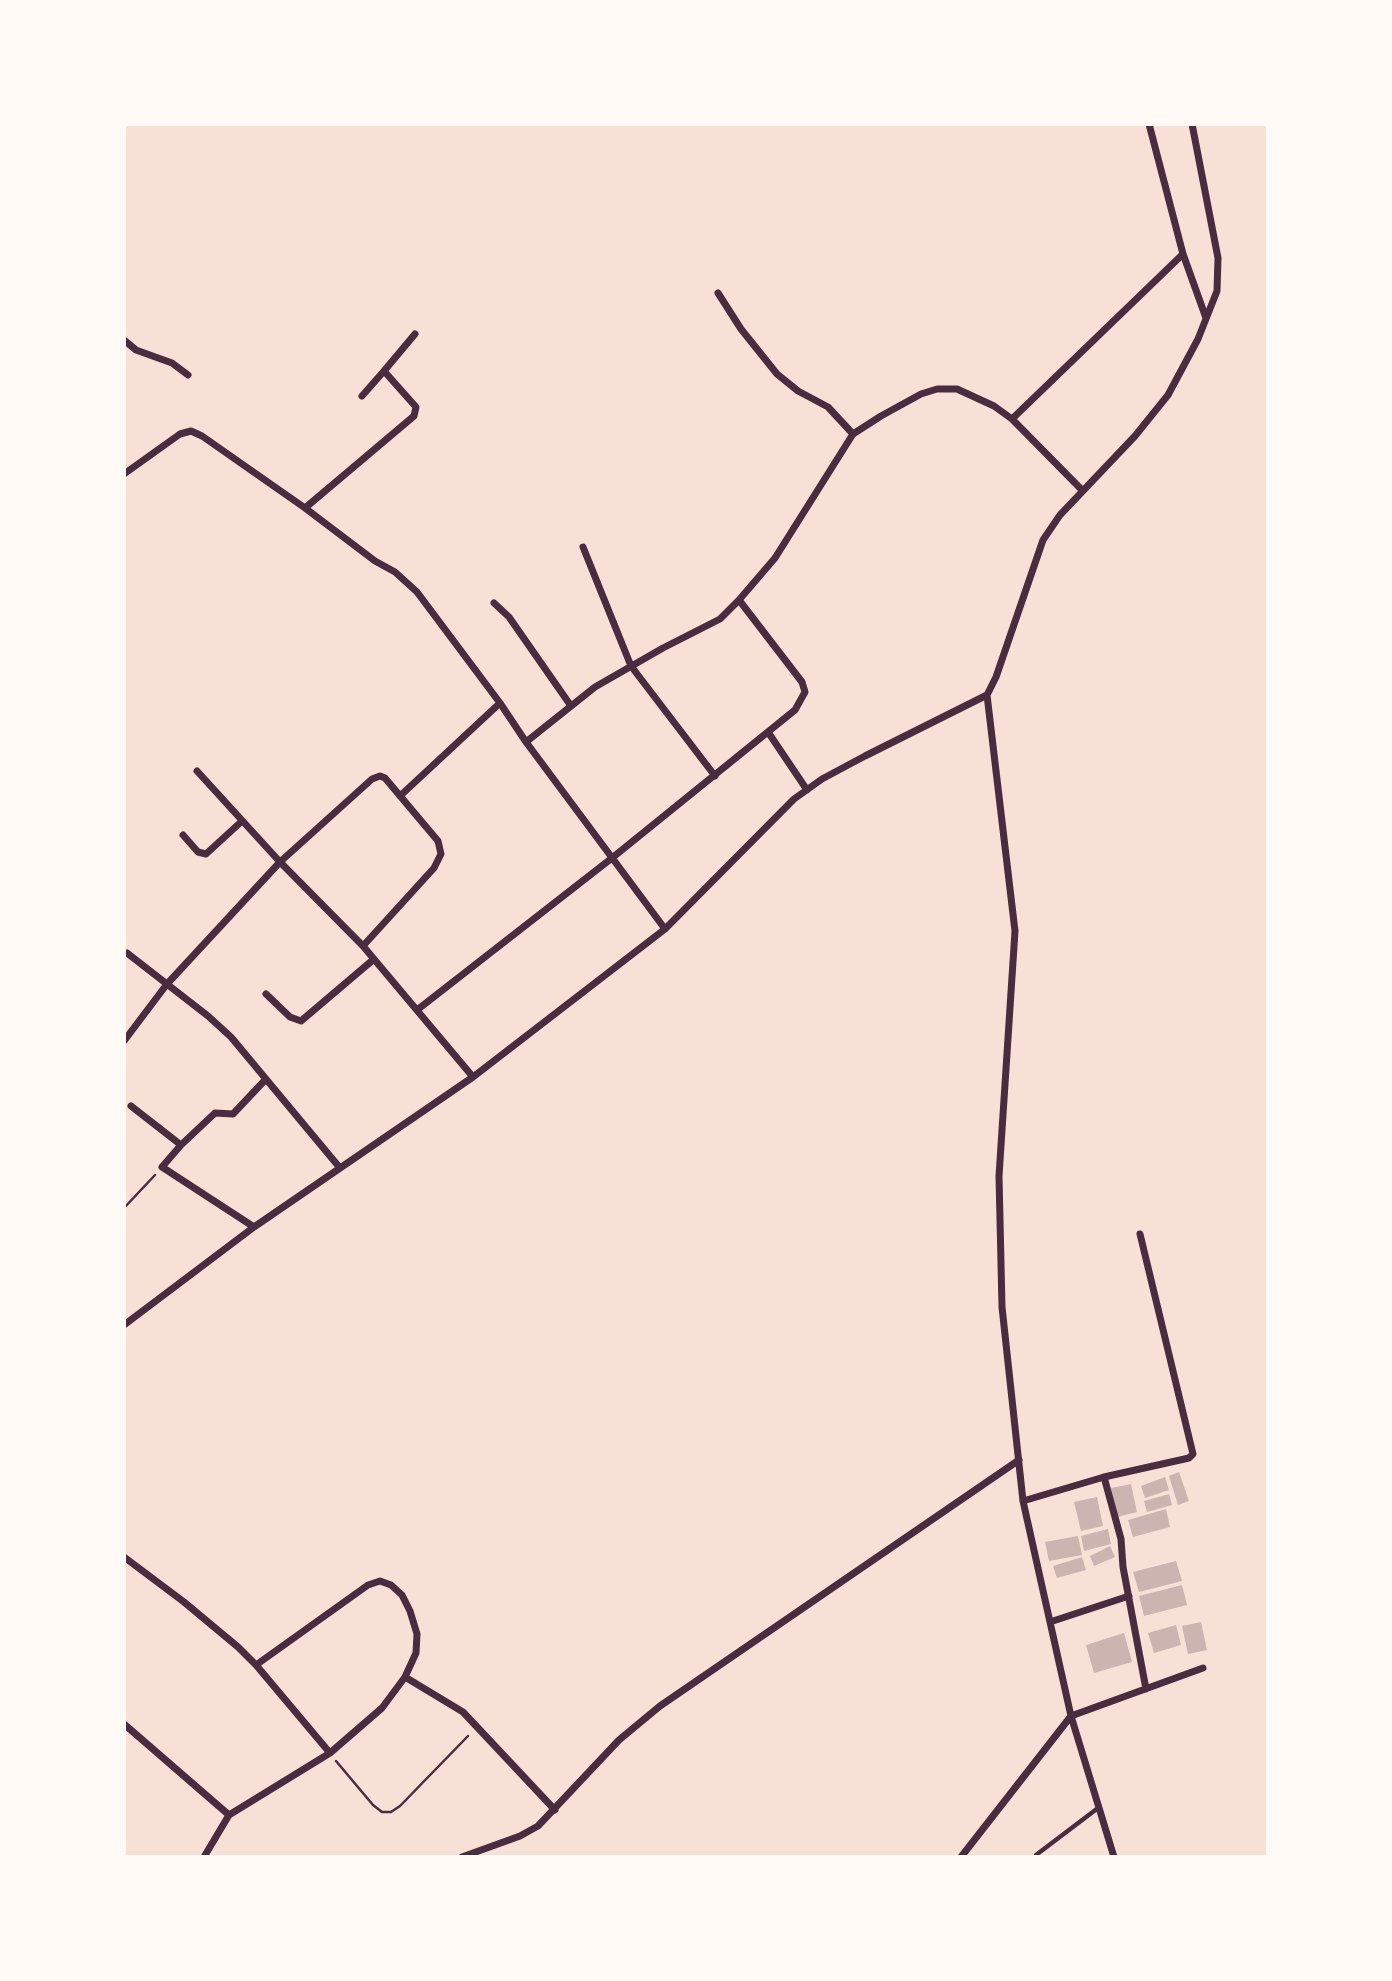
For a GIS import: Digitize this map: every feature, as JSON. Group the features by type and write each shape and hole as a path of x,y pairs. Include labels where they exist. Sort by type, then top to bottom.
{"street":[{"path":"1149,124 1182,254 1206,318"},
{"path":"1114,1857 1070,1716 1023,1501 1002,1307 999,1176 1015,931 987,695 996,677 1043,540 1060,515 1135,436 1168,395 1217,291 1218,258 1192,124"},
{"path":"1012,419 1182,254"},
{"path":"718,293 741,329 777,373 798,391 828,407 853,434"},
{"path":"362,396 415,334"},
{"path":"124,340 136,350 162,358 188,375"},
{"path":"305,508 414,416 416,407 384,371"},
{"path":"526,742 595,687 720,619 775,558 853,434 881,416 937,388 957,389 994,406 1012,419 1082,491"},
{"path":"124,474 180,434 191,431 305,508 375,561 396,572 417,592 665,929"},
{"path":"583,547 631,667 715,775"},
{"path":"417,1010 612,858 795,710 805,692 802,682 739,600"},
{"path":"494,603 509,617 571,706"},
{"path":"124,1325 254,1227 473,1077 665,929 794,799 865,756 987,695"},
{"path":"400,796 500,703"},
{"path":"768,732 807,790"},
{"path":"197,771 280,862 363,946 473,1077"},
{"path":"124,1041 167,984 280,862 372,779 380,776 385,778 438,841 441,854 434,868 363,946"},
{"path":"183,835 198,852 205,853 242,821"},
{"path":"128,953 221,1027 340,1168"},
{"path":"266,994 290,1017 302,1021 374,959"},
{"path":"254,1227 162,1167 215,1113 233,1114 266,1079"},
{"path":"131,1106 181,1145"},
{"path":"1023,1501 1104,1477 1189,1458 1194,1451 1140,1234"},
{"path":"463,1857 528,1832 555,1810 619,1740 660,1706 1019,1460"},
{"path":"1104,1477 1121,1539 1122,1559 1146,1689"},
{"path":"124,1558 215,1627 256,1665 330,1753"},
{"path":"204,1857 229,1815 330,1753 382,1708 405,1677 416,1653 417,1634 411,1611 402,1595 391,1585 380,1581 368,1585 256,1665"},
{"path":"1050,1622 1129,1596"},
{"path":"961,1857 1070,1716 1203,1668"},
{"path":"405,1677 455,1706 555,1810"},
{"path":"124,1724 229,1815"}],"lane":[{"path":"1036,1855 1098,1808"}],"path":[{"path":"124,1208 162,1167"},
{"path":"330,1753 373,1805 382,1812 391,1812 478,1727"}],"building":[{"path":"1179,1472 1189,1501 1178,1505 1169,1476"},
{"path":"1165,1477 1169,1490 1145,1498 1141,1486"},
{"path":"1131,1484 1137,1512 1117,1517 1111,1488"},
{"path":"1169,1494 1172,1505 1147,1512 1144,1501"},
{"path":"1097,1497 1103,1526 1081,1531 1074,1502"},
{"path":"1166,1509 1170,1527 1133,1537 1128,1520"},
{"path":"1108,1529 1111,1544 1084,1551 1081,1536"},
{"path":"1078,1536 1082,1555 1049,1561 1045,1542"},
{"path":"1110,1546 1115,1557 1094,1566 1090,1556"},
{"path":"1082,1557 1086,1570 1057,1578 1053,1566"},
{"path":"1176,1561 1182,1581 1139,1592 1133,1572"},
{"path":"1182,1585 1187,1605 1144,1616 1139,1596"},
{"path":"1201,1622 1207,1650 1188,1654 1182,1626"},
{"path":"1176,1625 1181,1645 1154,1653 1148,1633"},
{"path":"1124,1633 1132,1662 1094,1673 1086,1645"}]}
